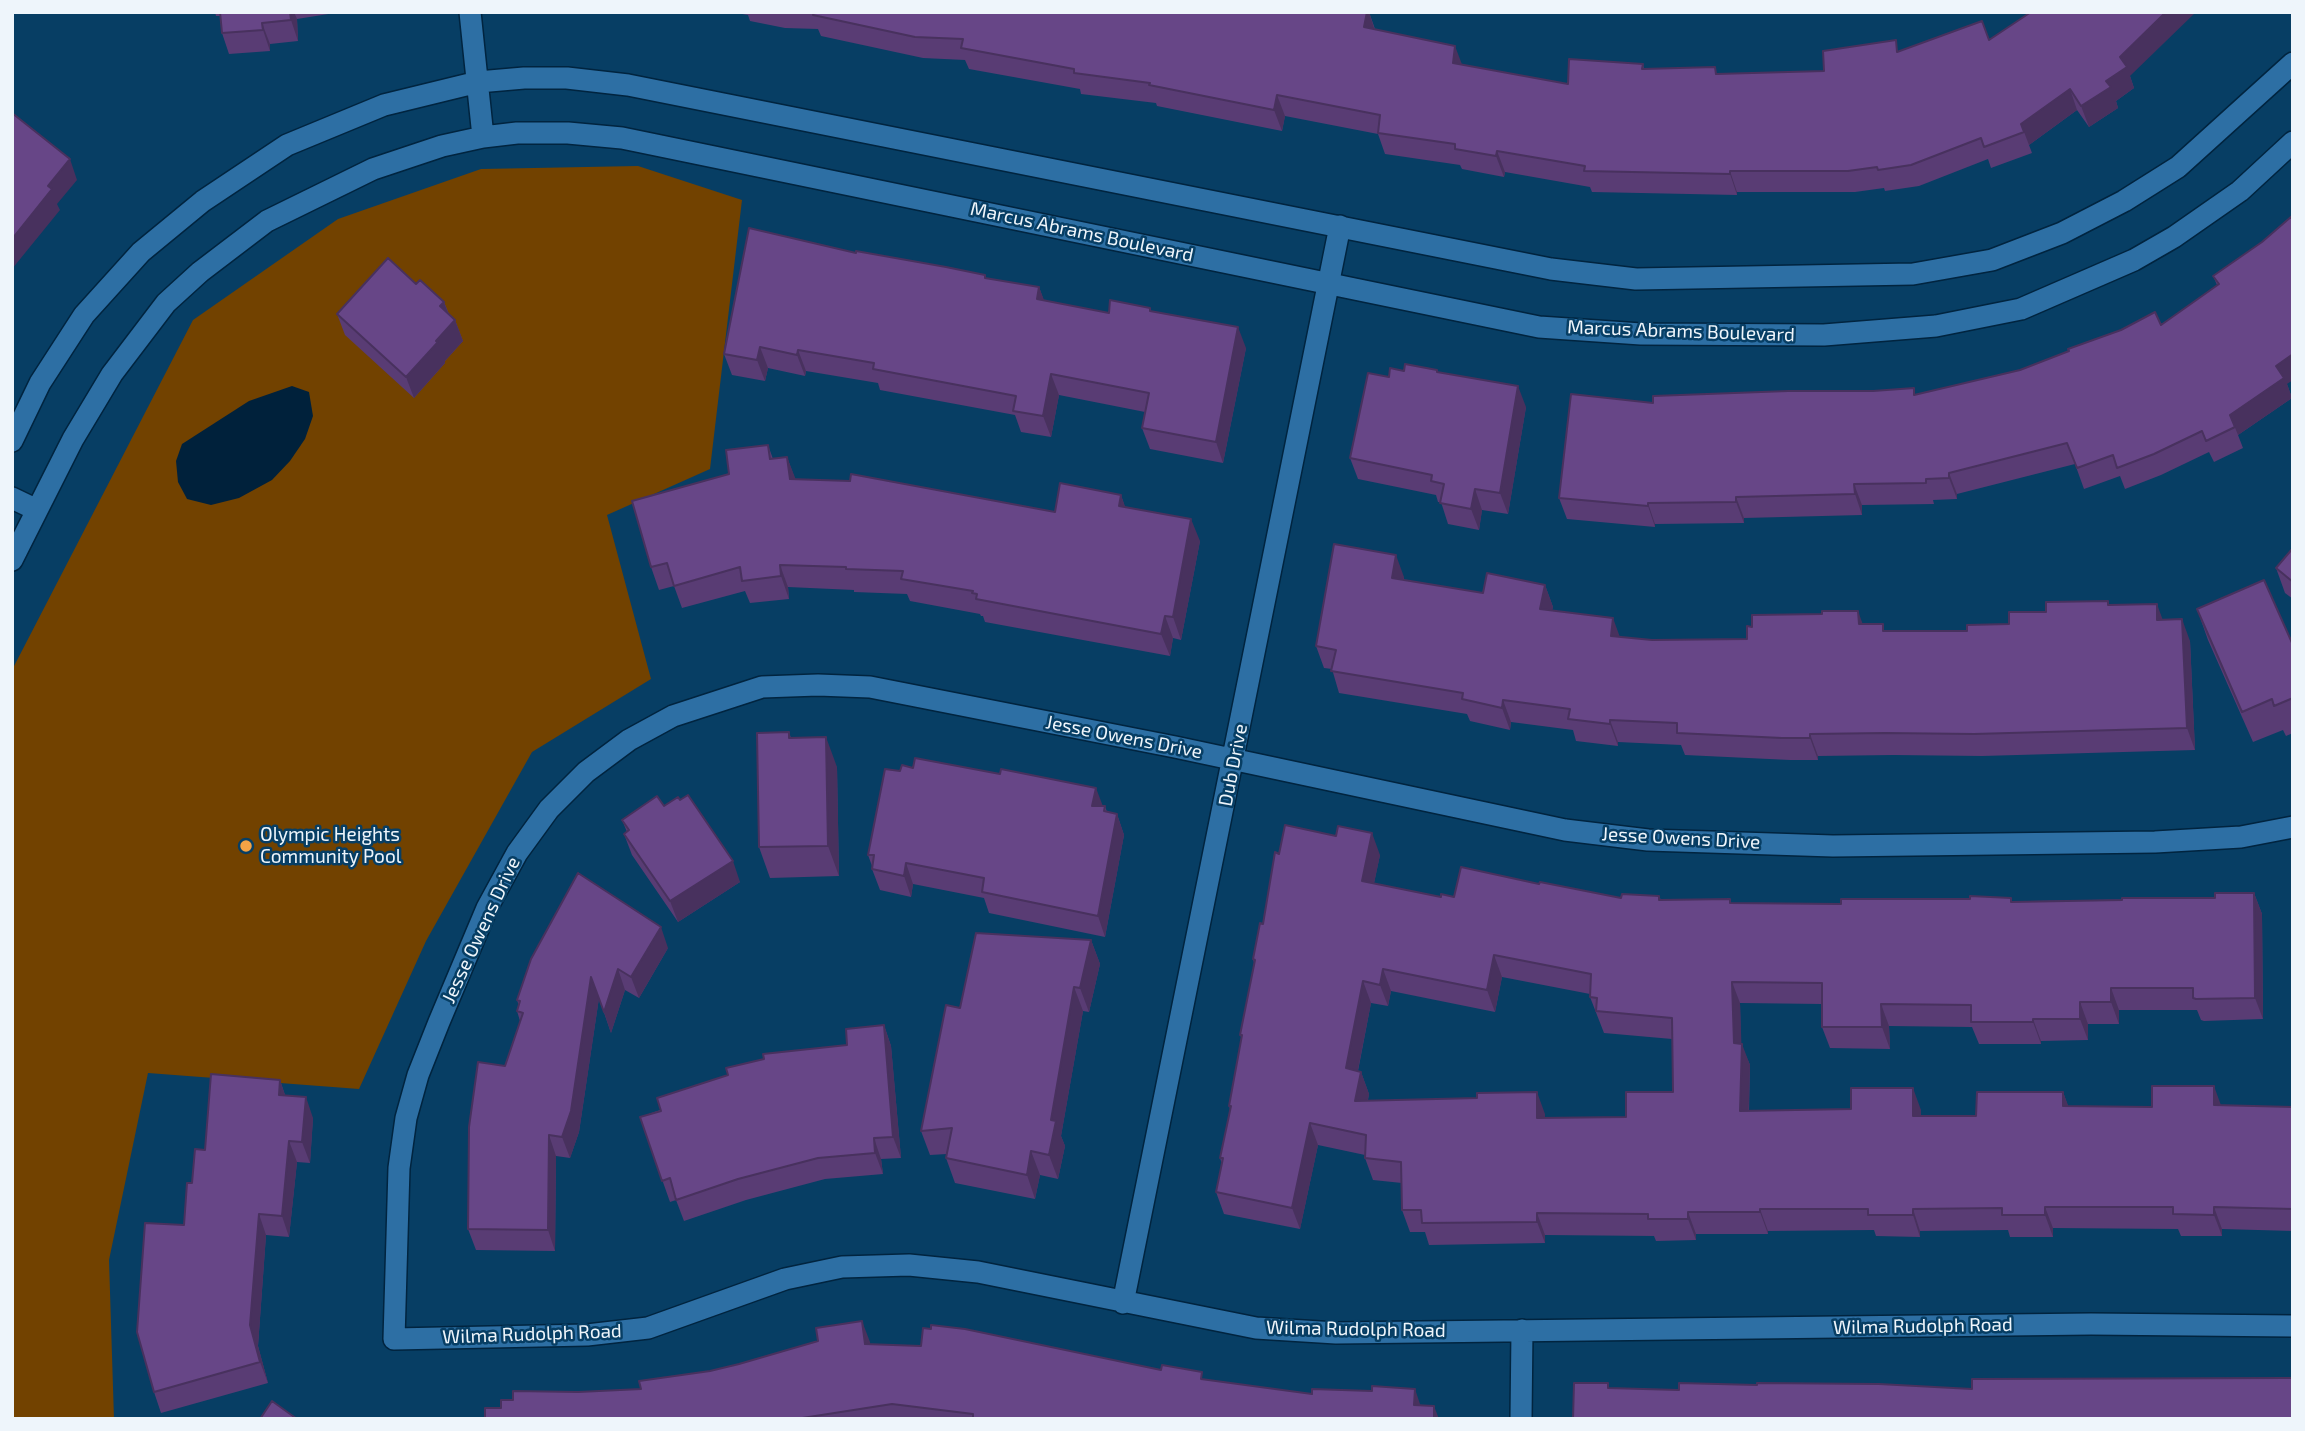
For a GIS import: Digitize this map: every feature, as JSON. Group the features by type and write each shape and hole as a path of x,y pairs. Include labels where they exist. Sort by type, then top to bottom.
{"street":[{"path":"470,12 483,137"},
{"path":"12,442 40,383 84,315 141,252 203,201 287,145 384,105 478,82 567,78 628,85 1551,268 1636,279 1913,274 1992,260 2063,233 2124,201 2178,167 2293,63"},
{"name":"Marcus Abrams Boulevard","path":"12,560 73,439 112,374 166,303 200,272 267,221 373,169 442,146 483,137 517,133 568,133 622,138 1539,327 1628,333 1824,335 1936,326 2021,309 2134,260 2208,215 2240,191 2293,142"},
{"name":"Dub Drive","path":"1124,1303 1340,226"},
{"path":"12,498 37,510"},
{"name":"Jesse Owens Drive","path":"394,1339 399,1168 406,1118 418,1075 439,1022 488,908 517,853 550,809 586,772 629,740 673,716 762,687 870,687 1234,759 1565,830 1648,840 1833,846 2155,842 2241,837 2293,827"},
{"name":"Wilma Rudolph Road","path":"394,1339 587,1335 648,1328 785,1279 842,1267 909,1265 978,1272 1256,1328 1336,1333 2091,1324 2293,1326"},
{"path":"1521,1419 1522,1330"}],"shaded area":[{"name":"Olympic Heights Community Pool","path":"638,166 742,200 710,469 607,515 651,679 532,752 426,941 359,1089 148,1073 109,1260 114,1419 12,1419 12,670 193,320 338,219 481,169"}],"water":[{"path":"292,386 309,392 313,416 305,439 290,461 272,480 239,498 211,505 187,499 178,482 176,461 182,444 249,401"}],"building":[{"path":"220,12 290,12 291,20 262,23 263,30 222,33"},
{"path":"814,12 1367,12 1364,27 1455,46 1453,63 1568,84 1569,59 1643,64 1642,69 1715,67 1716,74 1824,71 1823,51 1896,40 1897,52 1982,21 1989,40 2031,12 2166,12 2120,57 2127,67 2106,81 2111,87 2081,106 2070,89 2021,124 2024,132 1984,147 1981,138 1911,165 1878,170 1877,167 1848,171 1730,171 1730,174 1584,171 1585,166 1497,151 1496,156 1455,149 1455,144 1378,133 1380,115 1277,95 1274,110 1149,85 1150,83 1074,73 1074,69 961,48 963,39 915,37 813,15"},
{"path":"12,113 70,159 48,186 52,189 12,239"},
{"path":"2292,216 2293,354 2276,366 2284,378 2230,415 2235,427 2206,441 2202,431 2117,468 2113,455 2077,468 2067,443 1949,473 1949,478 1926,479 1926,483 1854,484 1855,494 1736,497 1736,502 1648,503 1648,506 1559,498 1571,394 1653,403 1653,396 1788,391 1914,388 1914,395 2020,370 2121,330 2155,312 2161,325 2219,284 2213,276 2262,242"},
{"path":"749,228 856,253 946,267 985,275 985,278 1039,287 1037,299 1109,313 1110,300 1150,308 1150,311 1238,327 1216,442 1142,428 1149,393 1051,374 1043,416 1013,411 1016,396 873,369 874,363 798,350 797,355 760,347 757,360 724,354"},
{"path":"388,258 416,284 420,280 444,302 440,306 455,320 406,377 337,314"},
{"path":"1405,364 1518,386 1500,493 1475,489 1471,509 1440,503 1444,484 1431,481 1432,475 1350,458 1368,373 1389,377 1390,368 1404,371"},
{"path":"768,445 770,459 787,457 790,479 850,481 851,474 1055,512 1060,483 1121,495 1119,506 1191,519 1173,617 1165,616 1161,634 976,599 977,594 972,593 973,591 901,579 903,571 846,567 780,565 781,576 742,581 740,567 674,586 667,563 651,567 632,501 729,474 726,450"},
{"path":"1334,544 1396,555 1392,578 1483,593 1487,573 1545,585 1540,609 1613,618 1611,636 1652,640 1747,639 1747,626 1752,627 1752,615 1858,611 1859,624 1883,624 1883,631 1967,631 1967,625 2009,624 2009,612 2046,612 2046,602 2108,601 2108,605 2157,604 2157,620 2182,619 2187,728 1974,734 1810,734 1810,738 1782,738 1677,733 1677,723 1610,720 1610,724 1568,719 1570,709 1503,700 1502,708 1462,699 1463,693 1331,671 1336,650 1316,646"},
{"path":"2293,548 2293,582 2276,568"},
{"path":"2264,580 2293,645 2293,698 2274,706 2272,699 2242,712 2197,609"},
{"path":"789,732 789,738 826,737 828,846 759,847 757,733"},
{"path":"915,758 1000,774 1001,769 1096,788 1092,806 1105,806 1104,811 1117,814 1098,916 982,892 984,878 906,863 904,876 872,869 874,855 868,855 885,769 900,771 902,765 913,768"},
{"path":"688,795 733,861 670,901 624,834 629,830 622,820 657,796 664,806 678,797 680,800"},
{"path":"1285,825 1336,836 1338,826 1372,833 1362,881 1441,897 1441,894 1454,897 1461,867 1621,898 1622,894 1659,896 1659,900 1730,899 1730,903 1841,904 1841,899 1970,899 1970,896 2011,898 2011,902 2122,900 2215,898 2215,893 2254,893 2255,998 2196,999 2193,998 2193,988 2111,988 2111,1002 2080,1002 2080,1019 1971,1022 1971,1005 1881,1004 1882,1027 1822,1027 1822,983 1732,982 1734,1043 1742,1044 1740,1111 1851,1109 1851,1088 1913,1088 1913,1116 1976,1116 1977,1092 2063,1092 2063,1106 2152,1107 2152,1086 2214,1086 2214,1105 2293,1107 2293,1209 2214,1207 2214,1215 2173,1214 2173,1207 2045,1207 2045,1215 2002,1215 2002,1208 1913,1209 1913,1215 1868,1215 1868,1209 1760,1209 1760,1212 1688,1212 1688,1219 1648,1219 1648,1214 1537,1213 1537,1222 1422,1223 1421,1210 1402,1210 1401,1162 1365,1158 1366,1135 1310,1123 1292,1208 1216,1192 1240,1035 1255,960 1253,959 1260,923 1263,924 1275,852 1279,854","holes":["1494,955 1591,974 1590,997 1597,998 1596,1011 1672,1018 1673,1092 1626,1092 1626,1117 1537,1118 1537,1092 1477,1093 1477,1098 1355,1101 1361,1072 1346,1068 1363,981 1380,985 1383,969 1487,990"]},
{"path":"578,873 661,927 631,977 618,969 604,1012 591,977 571,1111 562,1137 549,1135 548,1230 468,1229 469,1127 478,1062 505,1066 523,1013 517,1011 520,1001 517,1000 531,959"},
{"path":"976,933 1091,940 1080,988 1074,987 1051,1120 1056,1121 1049,1155 1031,1151 1027,1175 946,1158 952,1128 921,1131 946,1005 960,1008"},
{"path":"884,1025 893,1137 874,1138 875,1153 818,1158 738,1179 676,1200 670,1178 662,1181 640,1117 661,1111 657,1098 728,1075 726,1068 764,1059 763,1054 847,1045 846,1029"},
{"path":"211,1074 280,1080 279,1095 306,1097 302,1142 289,1141 282,1216 259,1214 250,1325 260,1362 154,1392 137,1332 145,1223 184,1225 187,1183 192,1183 195,1149 205,1150"},
{"path":"862,1321 865,1344 921,1346 923,1328 931,1329 931,1325 965,1329 1161,1370 1162,1365 1202,1372 1201,1379 1312,1394 1312,1389 1372,1391 1372,1386 1415,1389 1414,1405 1434,1406 1434,1419 973,1419 973,1414 892,1404 796,1419 485,1419 485,1408 501,1408 501,1400 513,1400 513,1391 641,1389 639,1381 739,1364 818,1341 816,1328"},
{"path":"2293,1378 2293,1419 1573,1419 1574,1383 1608,1383 1608,1388 1679,1390 1679,1383 1879,1384 1972,1389 1972,1379"},
{"path":"272,1401 297,1419 260,1419"}],"place":[{"name":"Olympic Heights Community Pool","path":"246,846"}]}
